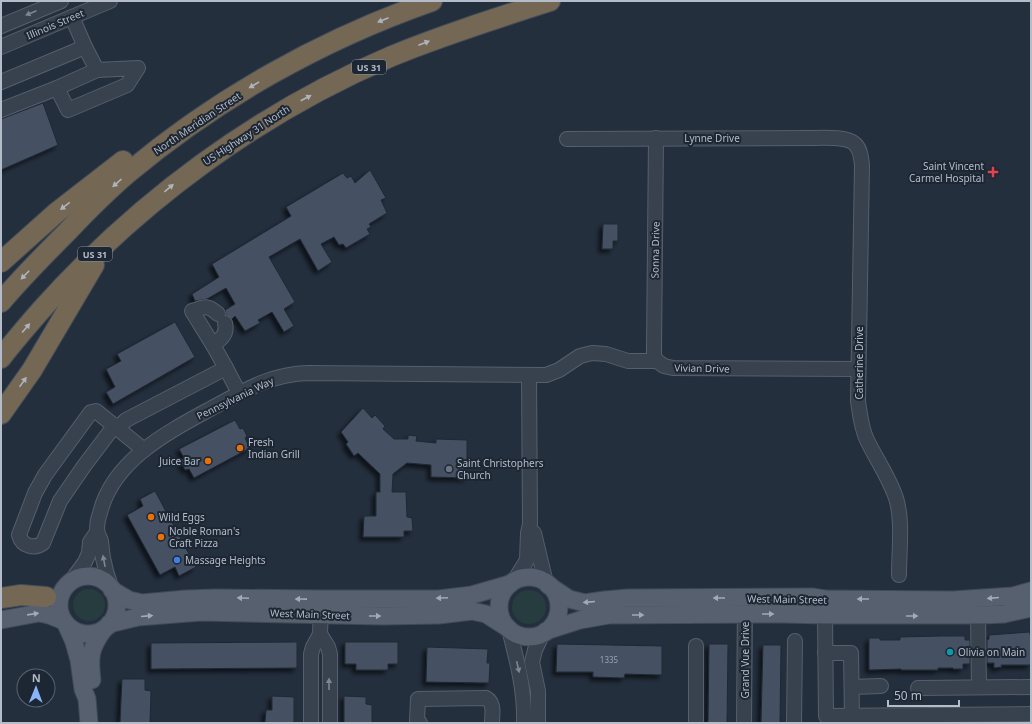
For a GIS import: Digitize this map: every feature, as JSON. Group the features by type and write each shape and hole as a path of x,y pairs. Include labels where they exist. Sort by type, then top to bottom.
{"highway":[{"name":"North Meridian Street","path":"1,302 39,260 116,184 156,150 226,101 284,67 315,51 385,19 432,1"},
{"name":"US Highway 31 North","path":"1,358 62,287 109,240 174,184 202,163 265,122 304,99 366,68 445,35 550,1"},
{"path":"1,262 56,213 134,152 226,101"},
{"path":"1,414 32,370 109,240"},
{"path":"1,598 21,595 46,597"}],"main road":[{"path":"1,606 46,597 80,578 92,577 103,581 112,590 116,598 117,606 114,618 93,646 90,654 92,687 87,699"},
{"path":"532,577 547,584 558,600 558,611 554,622 544,632 532,636 516,634 508,629 501,617 499,604 502,595 512,582 532,577"},
{"name":"West Main Street","path":"107,627 138,617 201,612 321,607 454,598 480,593 512,582"},
{"name":"West Main Street","path":"547,584 570,599 582,603 628,598 745,606 825,616 1004,614 1031,608"},
{"path":"67,586 59,601 60,611 77,652 82,689 87,699 89,723"},
{"name":"West Main Street","path":"112,590 129,600 142,603 211,598 429,615 476,611 486,614 508,629"},
{"name":"West Main Street","path":"544,632 580,620 604,616 745,606 814,598 953,600 1013,596 1031,591"},
{"path":"1,620 39,613 50,615 65,622 75,631 82,633 94,633 107,627"}],"street":[{"name":"Illinois Street","path":"1,26 61,1"},
{"name":"Illinois Street","path":"1,47 110,1"},
{"path":"72,17 97,70"},
{"path":"1,82 85,47"},
{"path":"1,110 57,88 97,70 138,68 127,85 68,110 57,88"},
{"name":"Sonna Drive","path":"656,138 654,356 657,361"},
{"name":"Lynne Drive","path":"567,139 810,138 843,139 856,145"},
{"name":"Catherine Drive","path":"856,145 860,152 862,165 858,401 866,438 887,476 896,499 899,531 899,575"},
{"path":"213,345 222,339 225,334 226,328 221,318 212,308 208,306 192,311 240,393"},
{"name":"Vivian Drive","path":"529,376 546,375 559,370 580,356 592,353 606,354 628,361 657,361 664,366 673,368 858,369"},
{"path":"144,450 116,427 96,411 90,412 56,459 35,493 19,535 20,540 23,543 33,547 39,546 43,543 60,501 84,466 116,427 126,420 226,368"},
{"name":"Pennsylvania Way","path":"67,586 85,562 89,553 90,542 97,532 100,513 108,493 123,472 144,450 170,431 240,393 270,379 296,373 529,376"},
{"path":"512,582 526,560 530,524 529,376"},
{"path":"530,524 534,533 547,584"},
{"name":"Pennsylvania Way","path":"97,532 101,541 106,574 112,590"},
{"name":"Grand Vue Drive","path":"744,723 745,606"},
{"path":"311,723 311,654 320,634 321,607"},
{"path":"978,615 979,687"},
{"path":"825,616 826,716 1031,714"},
{"path":"508,629 521,678 524,698 524,723"},
{"path":"538,723 538,690 532,662 535,650 544,632"},
{"path":"320,634 328,647 330,654 330,723"},
{"path":"794,723 795,641"},
{"path":"696,646 696,723"},
{"path":"825,653 851,654 852,716"},
{"path":"852,687 881,686"},
{"path":"918,688 1031,687"},
{"path":"420,723 417,721 418,698 486,698 490,700 492,705 492,723"}],"green space":[{"path":"89,589 100,594 105,605 100,616 89,621 78,616 73,605 78,594"},
{"path":"526,590 532,590 536,591 543,597 546,607 545,614 539,621 532,624 526,624 522,623 515,617 512,610 512,604 513,600 519,593"}],"building":[{"path":"43,103 58,145 1,170 1,119"},
{"path":"370,170 386,198 381,200 387,213 369,224 371,227 367,229 370,234 346,248 343,244 339,245 334,237 321,244 332,262 318,271 300,239 269,257 295,302 284,309 294,326 284,332 272,312 258,320 260,323 245,331 235,316 232,319 226,315 225,310 235,304 226,288 207,299 195,301 192,294 219,277 212,264 291,216 286,207 343,173 347,178 351,176 355,183"},
{"path":"603,224 618,224 618,241 613,241 613,249 602,249"},
{"path":"175,322 195,357 113,404 106,392 115,387 106,369 121,361 117,354"},
{"name":"Saint Christophers Church","path":"363,408 372,418 375,415 385,426 383,429 394,439 408,439 408,435 417,436 416,441 436,443 436,439 467,440 467,478 431,477 431,465 407,463 393,474 392,492 406,492 407,517 412,518 413,531 404,531 404,537 363,537 364,516 376,516 376,492 380,492 380,474 358,453 354,456 346,444 348,442 341,432"},
{"path":"235,420 240,429 243,428 247,436 245,438 250,448 194,478 189,469 185,470 180,460 184,458 179,449"},
{"path":"155,491 196,567 179,576 175,567 160,575 127,515 143,506 140,499"},
{"path":"1030,632 1031,665 1001,665 1002,667 994,668 994,663 987,663 987,640 989,639 989,635"},
{"name":"Olivia on Main","path":"965,636 965,640 970,640 970,664 963,664 963,669 938,668 938,670 869,670 869,638 880,638 880,640 900,640 900,637"},
{"path":"297,642 297,668 151,669 151,643"},
{"path":"345,642 398,642 398,664 388,664 388,670 356,670 356,664 345,664"},
{"path":"557,644 662,646 662,675 625,674 624,678 593,677 593,672 556,672"},
{"path":"709,644 728,644 727,723 708,723"},
{"path":"763,645 781,645 780,723 761,723"},
{"path":"427,647 488,649 487,663 490,663 489,683 426,682"},
{"path":"122,679 145,679 145,690 151,691 150,723 120,723"},
{"path":"272,696 294,697 294,723 265,723 266,710 272,710"},
{"path":"344,696 366,697 366,704 372,705 372,723 344,723"}],"place":[{"name":"Saint Vincent Carmel Hospital","path":"993,172"},
{"name":"Fresh Indian Grill","path":"240,448"},
{"name":"Juice Bar","path":"208,461"},
{"name":"Saint Christophers Church","path":"449,469"},
{"name":"Wild Eggs","path":"151,517"},
{"name":"Noble Roman's Craft Pizza","path":"161,537"},
{"name":"Massage Heights","path":"177,560"},
{"name":"Olivia on Main","path":"950,652"}]}
